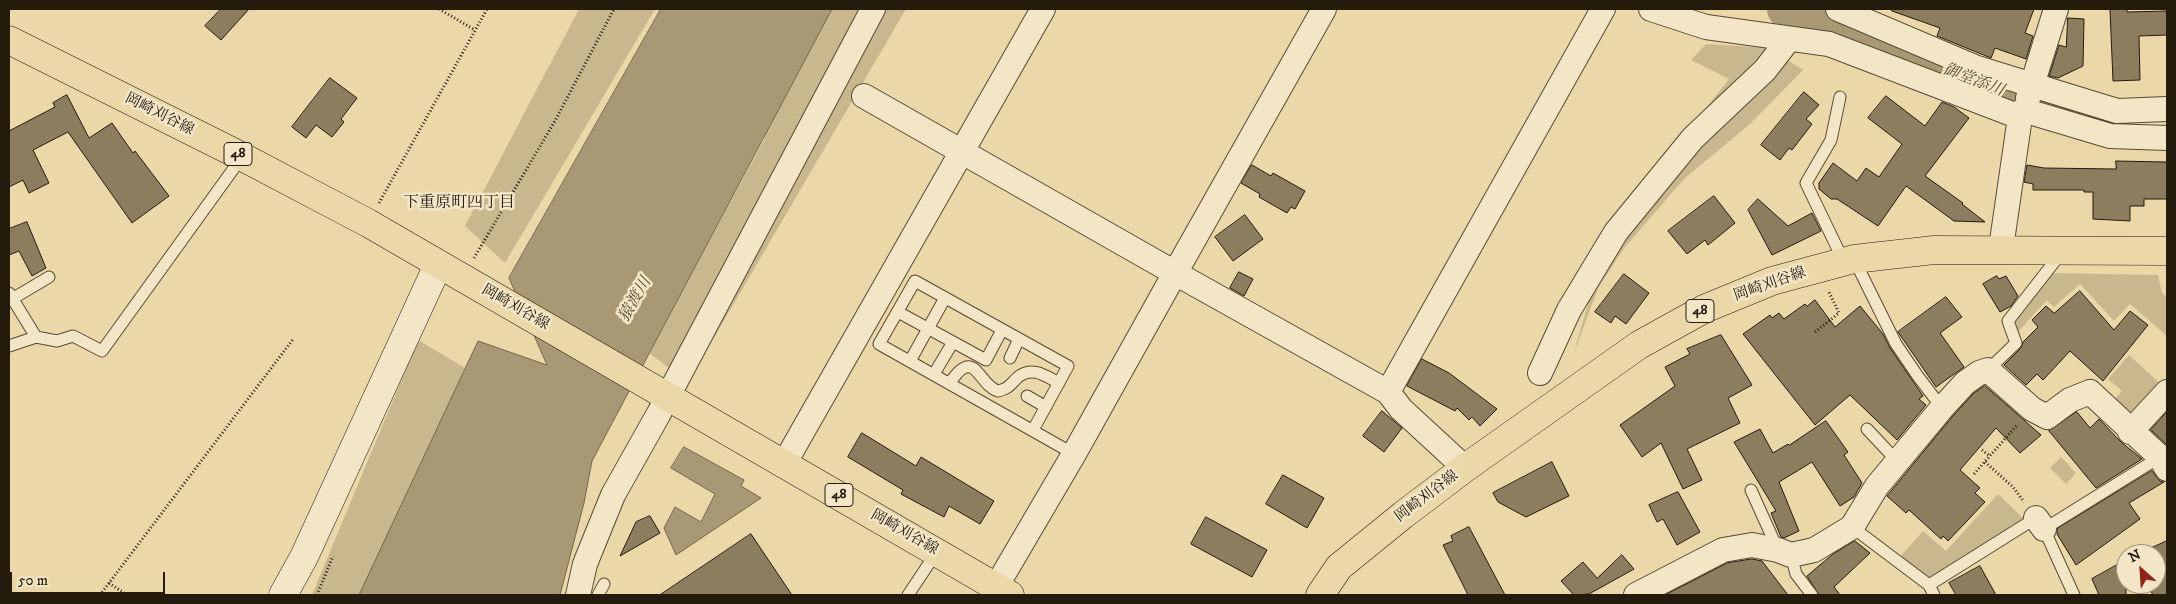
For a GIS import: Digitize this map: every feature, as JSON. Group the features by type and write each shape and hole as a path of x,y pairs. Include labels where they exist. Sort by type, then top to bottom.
{"main road":[{"name":"岡崎刈谷線","path":"9,40 242,157 368,223 438,265 668,395 1003,591"},
{"name":"岡崎刈谷線","path":"1320,595 1339,567 1464,468 1639,345 1704,309 1772,281 1849,261 1934,250 2001,248 2167,250"}],"street":[{"path":"578,595 585,564 613,495 873,9"},
{"path":"784,464 1043,9"},
{"path":"1003,591 1074,454 1324,9"},
{"path":"1388,392 1603,9"},
{"path":"1651,9 1706,27 1829,44 2022,114 2110,136 2167,138"},
{"path":"1829,44 1840,9 1977,68 2034,84 2116,111 2167,109"},
{"path":"2001,248 2022,114 2034,84 2056,9"},
{"path":"1540,373 1569,310 1616,232 1694,138 1765,70 1789,38"},
{"path":"864,96 1388,392 1401,409 1464,468"},
{"path":"283,595 304,557 438,265"},
{"path":"1636,595 1724,550 1752,545 1785,552 1814,550 1852,527 1877,486 1942,408 1965,383 1979,373 1988,370 2032,409 2047,417 2070,400 2090,392 2163,463"},
{"path":"2130,432 2167,392"}],"lane":[{"path":"1840,97 1831,140 1806,183 1896,344 1942,408"},
{"path":"9,346 36,337 56,341 73,336 102,351 242,157"},
{"path":"1988,370 2016,343 2008,321 2064,249"},
{"path":"36,337 11,296 49,277"},
{"path":"1033,430 1068,366 915,281 879,344 1074,454"},
{"path":"910,361 945,298"},
{"path":"898,312 986,360 1002,330"},
{"path":"1010,358 1019,339"},
{"path":"934,374 952,342"},
{"path":"950,384 957,372 969,368 976,368 986,385 998,391 1012,386 1016,379 1028,372 1036,372 1059,383"},
{"path":"1026,396 1046,407"},
{"path":"1867,429 1897,461"},
{"path":"1852,527 1931,590 2040,524 2163,463"},
{"path":"1751,490 1796,574 1812,595"},
{"path":"2040,524 2074,595"},
{"path":"908,595 937,552"},
{"path":"598,595 604,584"}],"path":[{"path":"439,9 475,30"},
{"path":"368,223 487,9"},
{"path":"462,278 555,121 614,9"},
{"path":"1815,332 1839,313 1826,285"},
{"path":"100,595 294,338"},
{"path":"1974,474 2032,409"},
{"path":"1982,450 1990,456"},
{"path":"1985,462 2013,487 2040,524"},
{"path":"109,582 127,595"}],"shaded area":[{"path":"579,9 655,9 505,263 465,226"},
{"path":"799,9 906,9 688,382 649,353 764,140"},
{"path":"1706,44 1769,48 1803,70 1750,124 1684,179 1625,247 1598,288 1573,356 1609,230 1729,79 1691,60"},
{"path":"2052,273 2158,275 2162,293 2167,297 2167,336 2130,304 2114,321 2080,284 2054,307 2047,300 2017,333 2013,321"},
{"path":"418,340 465,368 378,595 312,595"},
{"path":"2129,355 2164,387 2132,422 2111,403 2122,391 2108,379"},
{"path":"2061,457 2076,473 2066,484 2050,468"},
{"path":"1998,494 2026,521 1929,580 1900,557 1923,531 1946,551"}],"water":[{"name":"猿渡川","path":"661,9 832,9 592,461 584,503 560,595 359,595 478,341 547,365 509,278"},
{"path":"684,447 744,480 741,486 761,498 676,555 664,528 675,507 701,522 715,494 671,468"}],"building":[{"path":"221,9 249,9 221,40 205,26"},
{"path":"1892,9 2034,9 2025,33 2033,36 2026,59 1995,48 1991,58 1937,36 1940,28 1892,11"},
{"path":"2127,9 2127,12 2167,11 2167,35 2139,36 2140,80 2113,81 2110,10"},
{"path":"2068,18 2084,19 2083,66 2058,78 2049,76 2059,45 2066,47"},
{"path":"330,78 357,98 341,119 344,122 332,137 316,125 306,138 292,127"},
{"path":"1804,92 1819,105 1806,119 1812,124 1792,150 1789,148 1780,160 1761,145"},
{"path":"67,95 89,138 112,123 133,153 135,151 169,196 132,223 68,132 33,150 49,183 29,193 23,180 9,187 9,131 55,107 53,103"},
{"path":"1886,96 1925,126 1942,102 1954,107 1969,118 1925,176 1963,203 1985,222 1954,221 1906,186 1878,226 1837,199 1831,199 1819,189 1819,183 1833,163 1857,181 1866,168 1879,177 1902,144 1868,118"},
{"path":"2116,161 2167,162 2167,199 2144,199 2144,206 2130,206 2130,221 2093,219 2093,192 2084,192 2084,190 2033,190 2033,184 2024,182 2027,165 2044,168 2116,169"},
{"path":"1252,165 1271,176 1273,173 1305,191 1295,209 1291,207 1287,213 1259,197 1260,194 1241,183"},
{"path":"1714,196 1735,223 1708,245 1705,240 1687,254 1668,231"},
{"path":"1758,199 1788,226 1812,213 1821,231 1772,255 1748,210"},
{"path":"1245,215 1263,239 1233,261 1215,237"},
{"path":"27,222 46,268 32,276 19,251 9,255 9,229"},
{"path":"1239,272 1253,279 1244,296 1230,288"},
{"path":"1624,274 1649,293 1626,324 1615,316 1611,323 1595,312"},
{"path":"1997,276 1999,279 2006,276 2018,296 2011,306 2000,312 1983,284"},
{"path":"2080,291 2114,330 2130,311 2148,325 2103,381 2070,351 2043,380 2037,374 2026,385 2004,365 2038,327 2032,320 2046,306 2054,313"},
{"path":"1946,297 1962,317 1940,333 1964,367 1936,387 1898,332"},
{"path":"1815,300 1835,327 1860,306 1883,334 1890,348 1923,396 1919,399 1926,405 1897,440 1850,395 1815,425 1743,334 1770,315 1772,318 1779,313 1784,319 1805,304 1807,306"},
{"path":"1721,335 1752,385 1728,398 1740,423 1687,449 1702,480 1683,489 1661,443 1642,457 1620,425 1675,386 1665,367 1690,354 1687,349"},
{"path":"1422,359 1449,373 1497,409 1480,426 1472,417 1469,420 1457,408 1455,411 1407,386"},
{"path":"1985,386 2041,435 2020,453 1996,428 1960,470 1980,488 1975,493 1985,502 1948,541 1943,536 1941,539 1909,510 1906,513 1887,496 1952,417 1974,393"},
{"path":"1382,411 1402,428 1384,452 1363,436"},
{"path":"2077,412 2090,428 2099,419 2121,442 2142,459 2096,488 2049,431"},
{"path":"2167,412 2167,445 2151,430"},
{"path":"1826,421 1848,452 1844,455 1862,483 1854,497 1840,506 1812,462 1779,482 1799,531 1784,538 1781,537 1771,513 1776,511 1734,442 1760,429 1773,453"},
{"path":"862,433 916,466 921,457 994,501 980,524 949,506 944,517 901,494 903,490 848,457"},
{"path":"1552,462 1569,496 1526,517 1498,502 1493,493"},
{"path":"2152,471 2160,481 2164,482 2129,503 2140,519 2076,565 2057,534 2057,529"},
{"path":"1283,475 1324,498 1307,528 1266,504"},
{"path":"1678,492 1700,532 1677,545 1663,519 1657,522 1649,505"},
{"path":"650,516 660,533 620,556 636,522"},
{"path":"1206,517 1267,550 1252,577 1191,544"},
{"path":"1469,527 1505,595 1468,595 1443,545 1453,541 1451,536"},
{"path":"751,534 792,595 660,595"},
{"path":"1855,541 1870,553 1834,587 1840,595 1819,595 1807,576 1833,554"},
{"path":"2167,541 2167,595 2153,595 2166,594 2166,544 2160,544"},
{"path":"1622,555 1634,569 1589,594 1574,595 1561,581 1583,562 1597,578"},
{"path":"1752,559 1762,561 1788,595 1665,595 1727,563"},
{"path":"1980,566 1996,595 1956,595 1949,583"},
{"path":"2116,566 2116,594 2126,595 2099,595 2092,579"}],"waterway":[{"name":"御堂添川","path":"1786,9 2038,106 2064,113"}],"district":[{"name":"下重原町四丁目","path":"459,204"}]}
